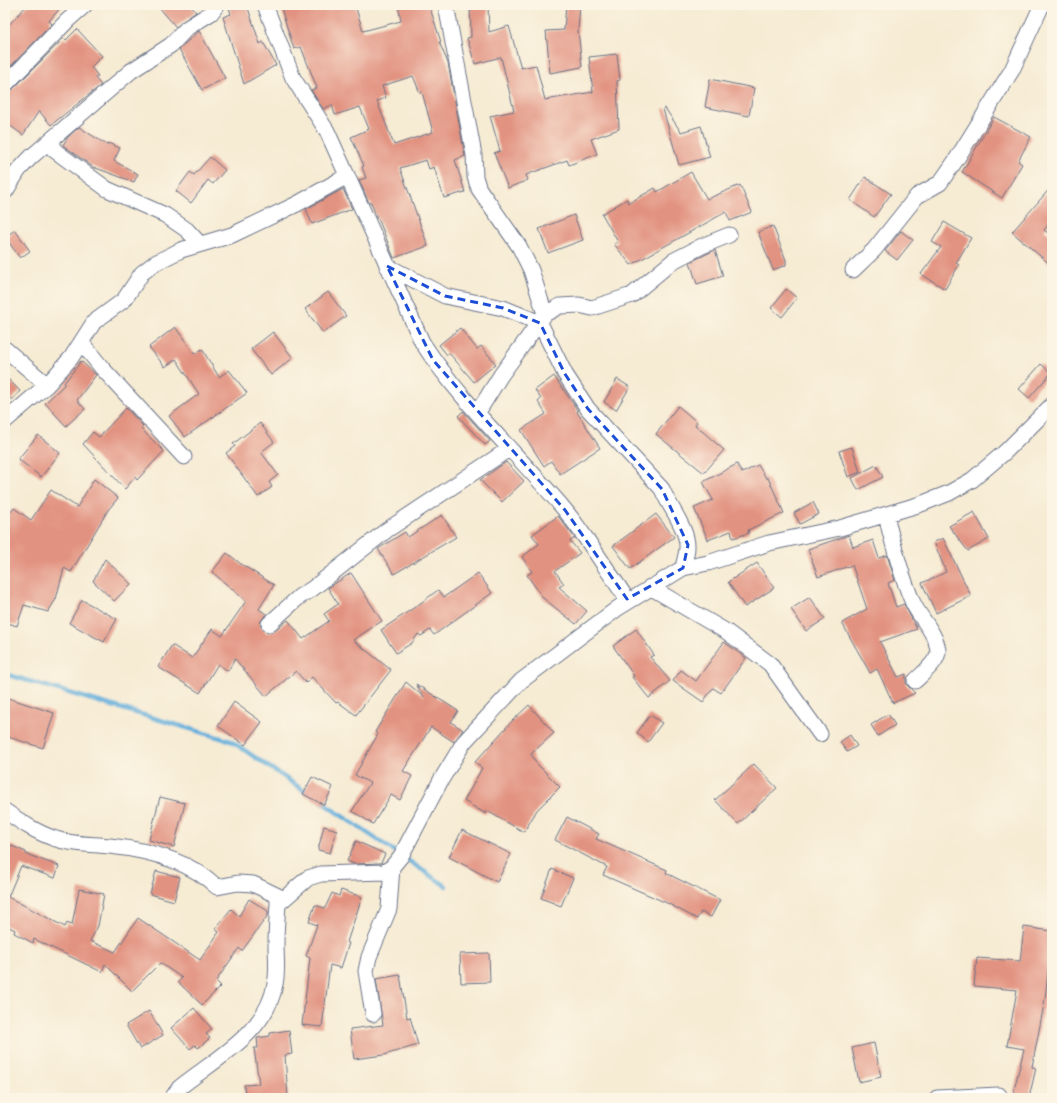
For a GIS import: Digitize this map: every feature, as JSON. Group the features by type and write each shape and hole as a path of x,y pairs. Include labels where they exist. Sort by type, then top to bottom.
{"street":[{"path":"5,85 68,20 85,5"},
{"path":"5,192 18,172 31,157 131,71 171,45 187,28 211,13 217,5"},
{"path":"265,5 294,78 327,131 422,342 433,360 509,449 565,510 622,604"},
{"path":"446,5 474,155 475,177 479,189 519,246 528,264 544,305 542,318 565,374 588,409 662,489 688,545 708,562"},
{"path":"853,270 874,250 917,196 940,183 1012,70 1041,7"},
{"path":"52,139 54,150 84,173 107,189 165,215 187,230 200,244"},
{"path":"5,421 47,385 71,358 94,322 124,300 142,273 155,263 181,250 232,235 297,204 347,176"},
{"path":"478,412 501,376 542,318 560,306 579,305 592,308 632,295 673,261 702,246 729,235"},
{"path":"387,266 445,296 542,318"},
{"path":"81,342 102,368 184,457"},
{"path":"5,349 47,385"},
{"path":"278,904 308,878 322,874 384,872 392,867 401,856 441,780 464,742 521,681 622,604 683,568 708,562 769,543 840,528 886,515 949,493 972,480 1006,452 1052,405"},
{"path":"269,624 299,597 312,589 387,530 509,449"},
{"path":"886,515 896,556 914,604 938,650 936,658 915,681"},
{"path":"683,568 688,545"},
{"path":"646,589 727,632 770,664 820,734"},
{"path":"5,811 33,830 56,840 150,853 201,874 217,887 238,883 253,884 278,896 277,965 271,1001 243,1039 179,1088 172,1098"},
{"path":"373,1014 366,971 369,957 389,909 392,867"},
{"path":"937,1098 999,1095 999,1098"}],"highlighted area":[{"path":"387,266 445,296 503,308 540,323 565,374 588,409 662,489 688,545 683,568 627,599 565,510 433,360"}],"building":[{"path":"27,5 63,5 49,21 52,24 8,69 5,65 5,29"},
{"path":"157,5 190,5 196,12 176,27"},
{"path":"228,5 247,5 260,44 263,42 276,65 244,84 223,17 231,14"},
{"path":"280,5 355,5 363,31 401,21 398,5 429,5 441,42 439,42 448,63 465,156 455,160 465,192 444,198 434,167 429,169 426,160 400,168 428,246 394,258 371,202 369,203 359,180 366,178 362,167 364,166 351,137 369,129 360,107 335,115 332,105 323,109 311,90 317,88 301,47 294,49","holes":["413,76 420,93 422,92 433,132 394,145 377,101 386,98 382,86"]},
{"path":"470,5 488,5 489,32 509,26 521,68 536,65 545,100 593,92 589,57 617,54 620,80 617,81 619,129 591,139 597,154 569,165 567,160 526,175 528,180 508,188 494,153 500,151 490,116 514,111 501,57 475,64 467,38 471,37"},
{"path":"566,5 580,5 578,30 582,67 550,73 546,31 564,30"},
{"path":"77,29 102,56 91,67 98,76 95,78 101,85 51,125 39,111 23,135 5,122 5,94 11,91 64,38 66,40"},
{"path":"199,31 225,78 202,90 179,49"},
{"path":"710,79 754,88 749,116 705,107"},
{"path":"665,108 681,132 701,126 710,157 679,165 663,109"},
{"path":"994,117 1031,137 1018,161 1022,164 1002,198 962,172"},
{"path":"79,127 107,145 108,143 120,148 114,161 138,174 134,182 93,167 63,145 68,137"},
{"path":"210,157 225,170 213,184 208,180 191,203 176,191 190,172 194,175"},
{"path":"691,172 707,199 740,185 752,212 730,221 726,212 631,265 614,244 618,242 602,214 627,199 629,203 655,188 657,192"},
{"path":"865,177 891,194 874,217 850,200"},
{"path":"1052,186 1052,220 1044,230 1052,236 1052,266 1012,232"},
{"path":"343,189 352,209 312,224 306,209"},
{"path":"574,215 583,240 548,253 539,229"},
{"path":"944,222 971,238 956,263 959,265 945,289 921,274 941,247 932,242"},
{"path":"773,226 786,260 786,265 773,270 758,232"},
{"path":"15,230 30,251 20,258 5,237"},
{"path":"901,231 913,240 897,260 885,251"},
{"path":"715,250 723,276 697,284 690,262"},
{"path":"786,289 797,298 782,317 771,308"},
{"path":"328,292 346,316 323,333 305,309"},
{"path":"175,327 195,354 202,349 219,377 229,370 247,393 185,437 169,416 199,394 176,359 165,367 149,347"},
{"path":"460,328 477,349 481,346 496,364 474,382 449,353 447,355 439,345"},
{"path":"273,332 293,358 271,375 251,349"},
{"path":"81,361 96,375 77,400 85,409 66,426 45,403 65,384 64,383"},
{"path":"1041,364 1051,373 1029,398 1019,389"},
{"path":"5,376 20,391 12,400 5,393"},
{"path":"554,376 578,411 577,412 600,448 560,474 551,461 544,466 521,430 546,414 538,402 541,399 535,390"},
{"path":"617,379 630,387 616,410 604,402"},
{"path":"678,406 697,422 695,425 724,450 704,473 656,434"},
{"path":"126,408 143,426 141,429 164,451 137,480 135,477 125,489 83,444 93,432 99,437"},
{"path":"463,411 490,441 485,445 458,416"},
{"path":"260,423 274,442 261,452 278,475 269,482 272,487 258,497 226,453 235,446 233,444"},
{"path":"38,435 60,453 41,477 18,459"},
{"path":"852,447 860,472 848,477 839,451"},
{"path":"506,462 524,481 502,502 480,480"},
{"path":"737,464 742,473 758,465 766,478 768,478 784,513 748,530 749,533 733,538 731,531 708,540 694,508 713,500 703,482"},
{"path":"876,465 883,477 858,490 852,478"},
{"path":"94,479 118,498 108,510 71,572 64,568 56,599 48,612 24,605 17,626 5,622 5,519 14,508 31,520 51,490 77,507"},
{"path":"813,502 819,514 800,524 794,513"},
{"path":"974,512 989,539 968,551 949,526"},
{"path":"656,514 674,537 630,569 613,546"},
{"path":"442,515 456,537 394,574 378,549 405,532 408,537"},
{"path":"558,516 575,538 570,541 580,553 555,571 564,584 559,587 587,611 576,624 543,598 527,575 532,572 522,557 539,544 532,535"},
{"path":"849,535 853,547 873,540 879,558 887,555 895,580 888,583 896,607 904,604 917,629 880,642 898,677 906,674 906,684 915,693 893,703 877,669 870,673 842,623 867,609 852,565 818,577 808,549"},
{"path":"943,538 971,596 936,613 922,583 946,572 934,542"},
{"path":"227,553 241,564 274,585 259,609 266,614 260,625 267,633 275,631 288,620 303,639 329,621 324,614 338,604 328,588 351,573 382,621 353,640 391,670 356,715 338,702 336,703 312,677 306,683 296,671 266,696 235,659 228,671 218,664 200,693 158,667 172,645 192,658 212,629 222,636 246,601 212,572"},
{"path":"105,559 131,584 114,601 93,581"},
{"path":"757,563 774,588 745,607 728,582"},
{"path":"478,573 492,593 434,635 430,630 421,636 418,634 412,643 396,653 381,630 438,590 444,597"},
{"path":"810,597 825,619 806,631 791,609"},
{"path":"82,600 117,619 104,642 69,623"},
{"path":"636,629 654,655 650,657 670,681 649,698 632,677 634,676 613,646"},
{"path":"724,642 746,658 721,693 713,688 703,702 673,681 681,670 696,681"},
{"path":"406,682 424,697 416,684 458,711 451,722 463,730 454,742 431,727 403,771 412,776 400,800 391,795 373,824 352,811 370,783 355,775 378,734 375,732"},
{"path":"5,697 54,713 43,748 5,736"},
{"path":"234,702 262,722 245,745 218,726"},
{"path":"529,705 554,733 531,754 537,764 560,787 537,810 524,832 487,811 486,814 464,801 482,768 475,762 512,721"},
{"path":"888,714 895,725 878,736 871,725"},
{"path":"650,715 662,723 648,742 637,733"},
{"path":"850,735 857,746 847,752 840,742"},
{"path":"754,764 777,788 738,824 715,800"},
{"path":"312,777 333,787 324,805 303,794"},
{"path":"160,797 185,803 174,847 149,840"},
{"path":"567,817 599,834 596,839 667,870 666,873 720,900 711,917 701,912 697,919 669,904 603,875 607,867 555,840"},
{"path":"324,826 337,830 330,853 318,850"},
{"path":"462,830 511,854 497,882 449,857"},
{"path":"356,841 385,854 381,863 354,864 347,861"},
{"path":"5,843 26,852 26,854 59,866 55,878 21,866 8,897 65,927 67,923 72,925 79,889 104,894 98,926 90,941 115,952 138,918 200,960 219,932 215,929 231,909 239,916 249,899 268,911 268,915 242,951 239,948 216,981 221,986 202,1005 178,982 182,978 160,963 132,991 105,964 102,972 34,939 33,943 14,933 15,930 5,925"},
{"path":"552,869 573,878 561,906 541,898"},
{"path":"156,871 180,877 174,901 150,894"},
{"path":"341,890 362,897 347,942 349,943 341,968 330,965 322,1027 302,1025 310,958 306,956 317,925 309,922 315,905 325,908 332,893 339,896"},
{"path":"1024,927 1052,931 1052,937 1045,999 1032,1067 1036,1068 1029,1098 1015,1098 1014,1090 1024,1049 1007,1046 1017,990 974,986 977,958 1020,961"},
{"path":"489,953 490,982 461,983 460,954"},
{"path":"400,975 407,1018 410,1017 418,1045 384,1055 354,1059 350,1029 383,1025 376,979"},
{"path":"194,1008 212,1029 206,1034 210,1038 198,1048 195,1045 190,1049 171,1028"},
{"path":"149,1011 163,1035 140,1049 126,1025"},
{"path":"289,1030 292,1054 285,1055 288,1098 245,1098 244,1085 259,1084 254,1048 258,1048 257,1038 270,1036 270,1033"},
{"path":"874,1043 881,1077 859,1082 852,1048"}],"waterway":[{"path":"5,674 231,741 309,794"},
{"path":"320,801 446,886"}]}
